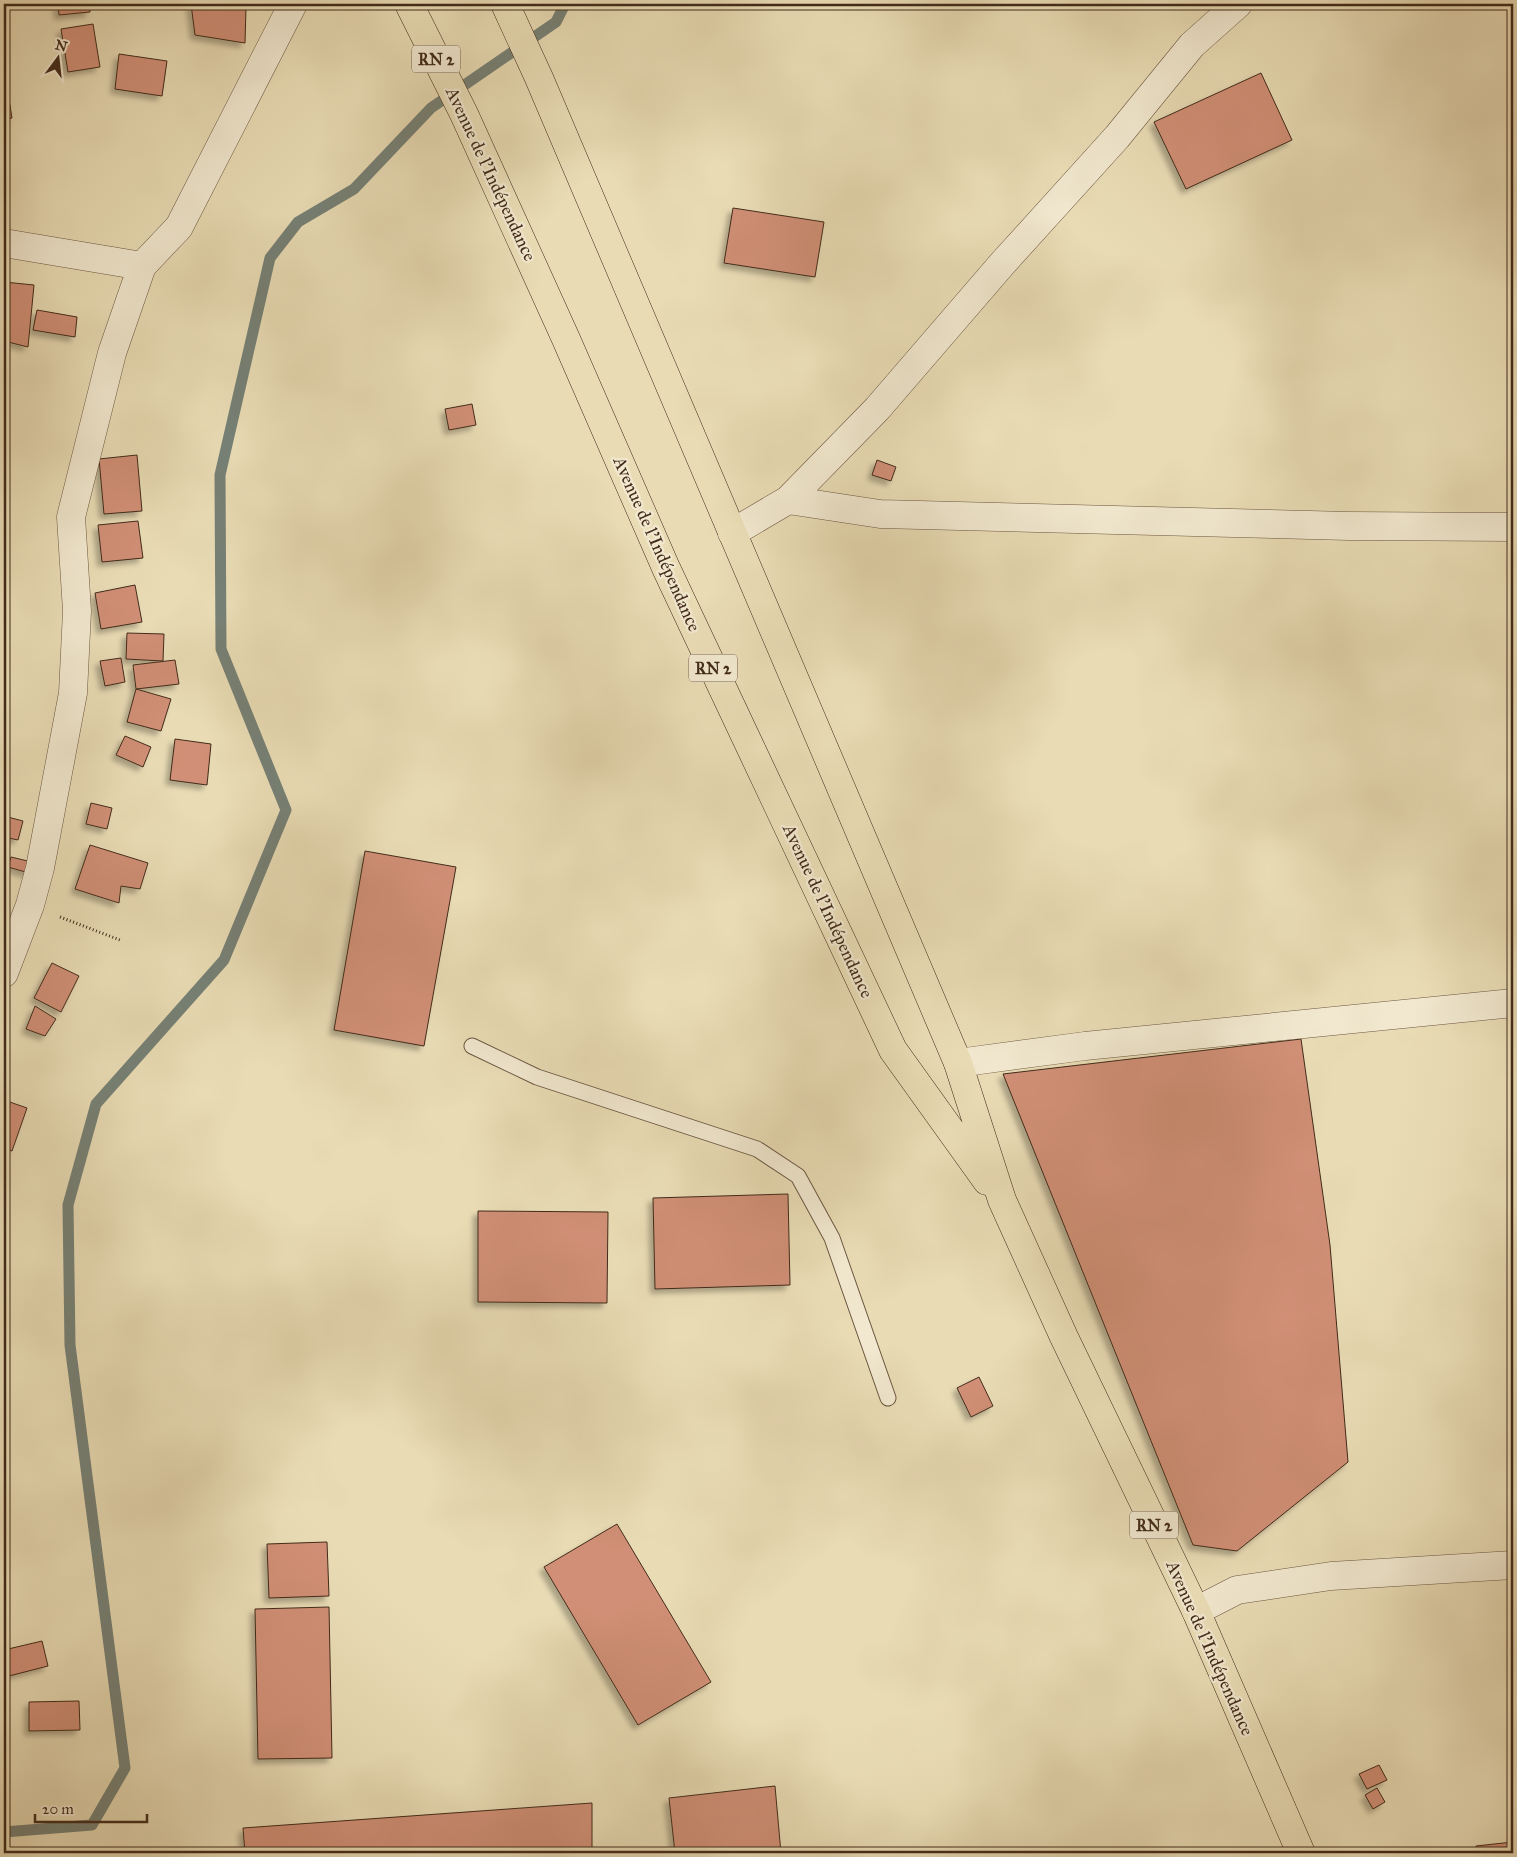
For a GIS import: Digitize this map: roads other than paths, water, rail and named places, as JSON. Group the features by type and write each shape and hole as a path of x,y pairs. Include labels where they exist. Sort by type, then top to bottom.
{"main road":[{"name":"Avenue de l'Indépendance","path":"409,4 464,114 566,339 666,568 893,1050 1002,1200"},
{"name":"Avenue de l'Indépendance","path":"505,4 539,78 958,1064 1002,1200 1064,1338 1196,1611 1301,1853"}],"street":[{"path":"4,973 30,905 40,868 72,693 76,611 71,517 112,353 142,266 179,227 293,4"},
{"path":"732,533 788,500 877,409 1002,264 1117,137 1192,45 1238,4"},
{"path":"4,243 142,266"},
{"path":"788,500 890,515 1350,526 1513,527"},
{"path":"958,1064 1085,1046 1513,1003"},
{"path":"1196,1611 1237,1590 1331,1576 1513,1565"}],"lane":[{"path":"472,1046 537,1077 757,1149 798,1176 832,1238 888,1398"}],"waterway":[{"path":"4,1832 92,1825 125,1768 70,1345 68,1205 96,1104 224,960 286,810 221,649 220,475 270,258 298,222 354,189 431,108 556,22 565,4"}]}
